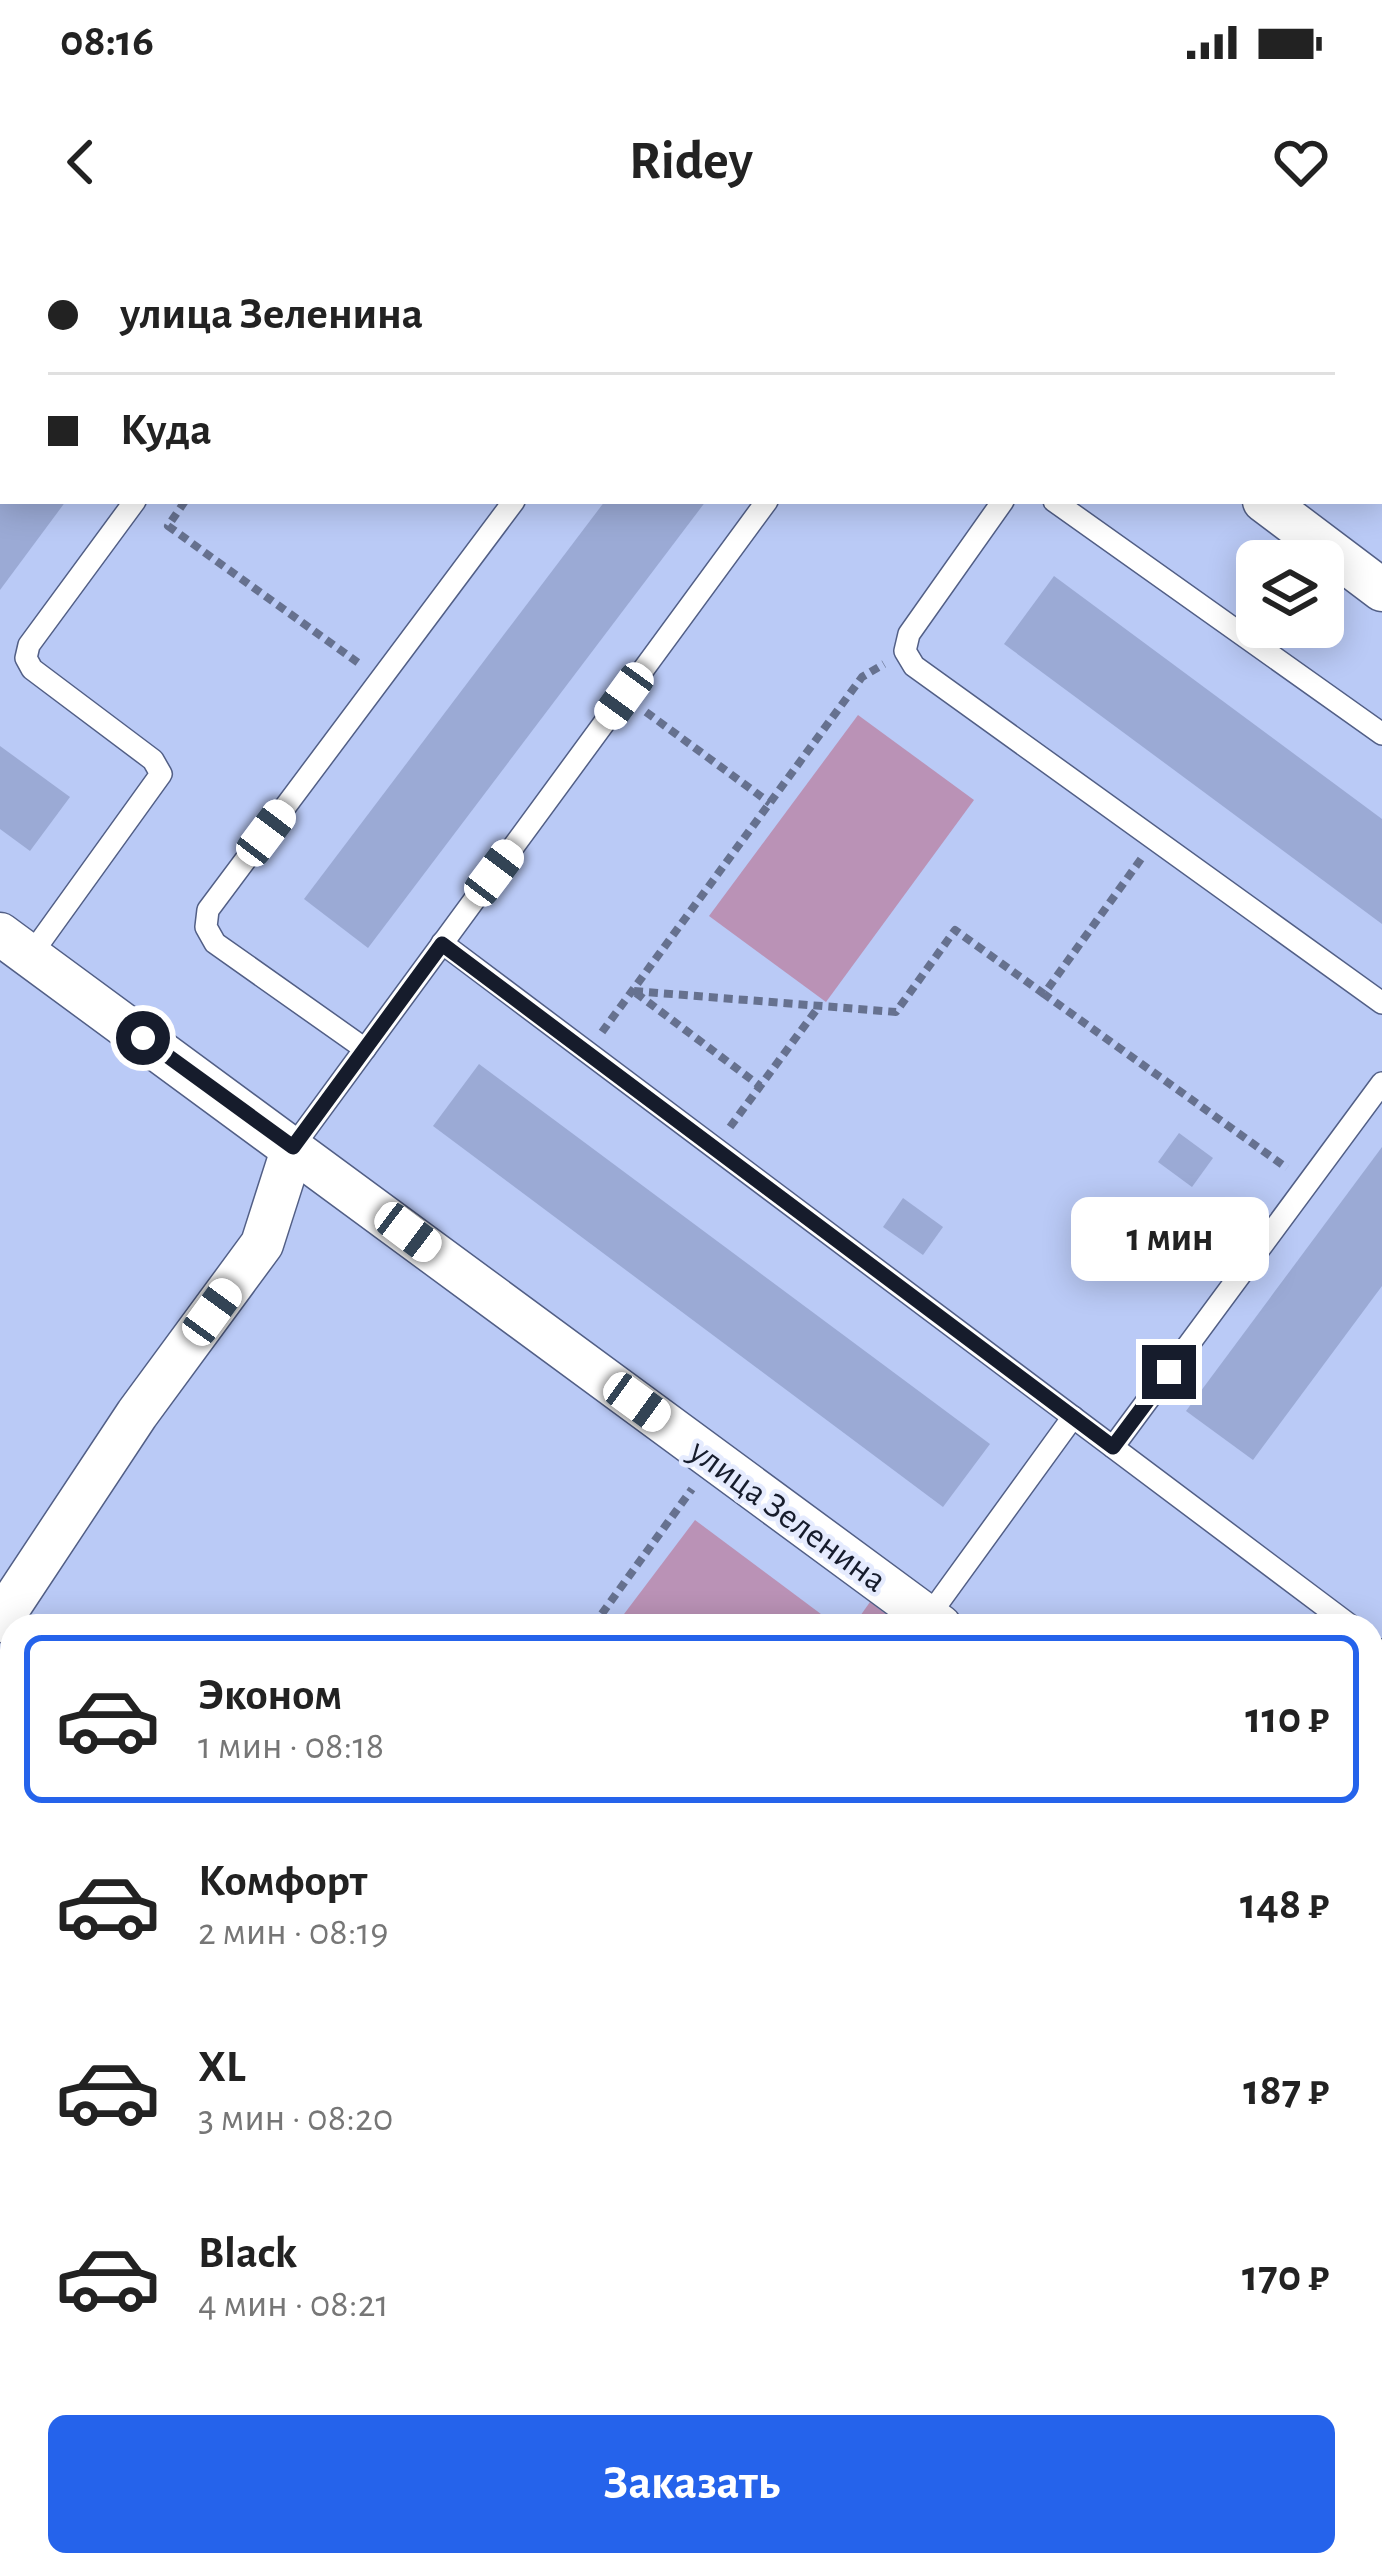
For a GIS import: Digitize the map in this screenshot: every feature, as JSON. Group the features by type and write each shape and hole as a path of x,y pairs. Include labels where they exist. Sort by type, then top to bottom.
{"street":[{"path":"1268,504 1382,590"},
{"name":"улица Зеленина","path":"15,945 923,1614"},
{"path":"5,1614 137,1414 262,1244 293,1147"}],"lane":[{"path":"15,945 161,774 153,760 32,669 26,658 28,645 133,504"},
{"path":"365,1049 215,943 206,927 208,910 512,504"},
{"path":"293,1147 765,504"},
{"path":"1001,504 909,634 905,650 914,666 1382,1003"},
{"path":"1058,504 1382,734"},
{"path":"442,944 1335,1614"},
{"path":"1113,1447 1382,1083"},
{"path":"939,1614 1073,1417"}],"path":[{"path":"183,504 168,526 381,679"},
{"path":"587,1053 862,677 905,650"},
{"path":"624,696 770,803"},
{"path":"1044,994 1156,839"},
{"path":"633,991 896,1012 955,930 1308,1183"},
{"path":"633,991 760,1086"},
{"path":"715,1147 818,1008"},
{"path":"602,1614 714,1459"}],"shaded area":[{"path":"858,715 974,800 826,1002 709,916"},
{"path":"695,1520 821,1614 624,1614"},
{"path":"870,1602 886,1614 862,1614"}],"building":[{"path":"0,504 64,504 0,590"},
{"path":"603,504 704,504 368,948 304,899"},
{"path":"1054,576 1382,819 1382,924 1004,644"},
{"path":"0,746 70,797 30,851 0,829"},
{"path":"479,1064 990,1444 943,1507 433,1126"},
{"path":"1179,1133 1213,1158 1192,1187 1158,1162"},
{"path":"1382,1147 1382,1286 1253,1460 1186,1411"},
{"path":"903,1198 943,1227 923,1255 883,1227"}],"route":[{"path":"143,1038 293,1147 442,944 1113,1447 1169,1372"}]}
